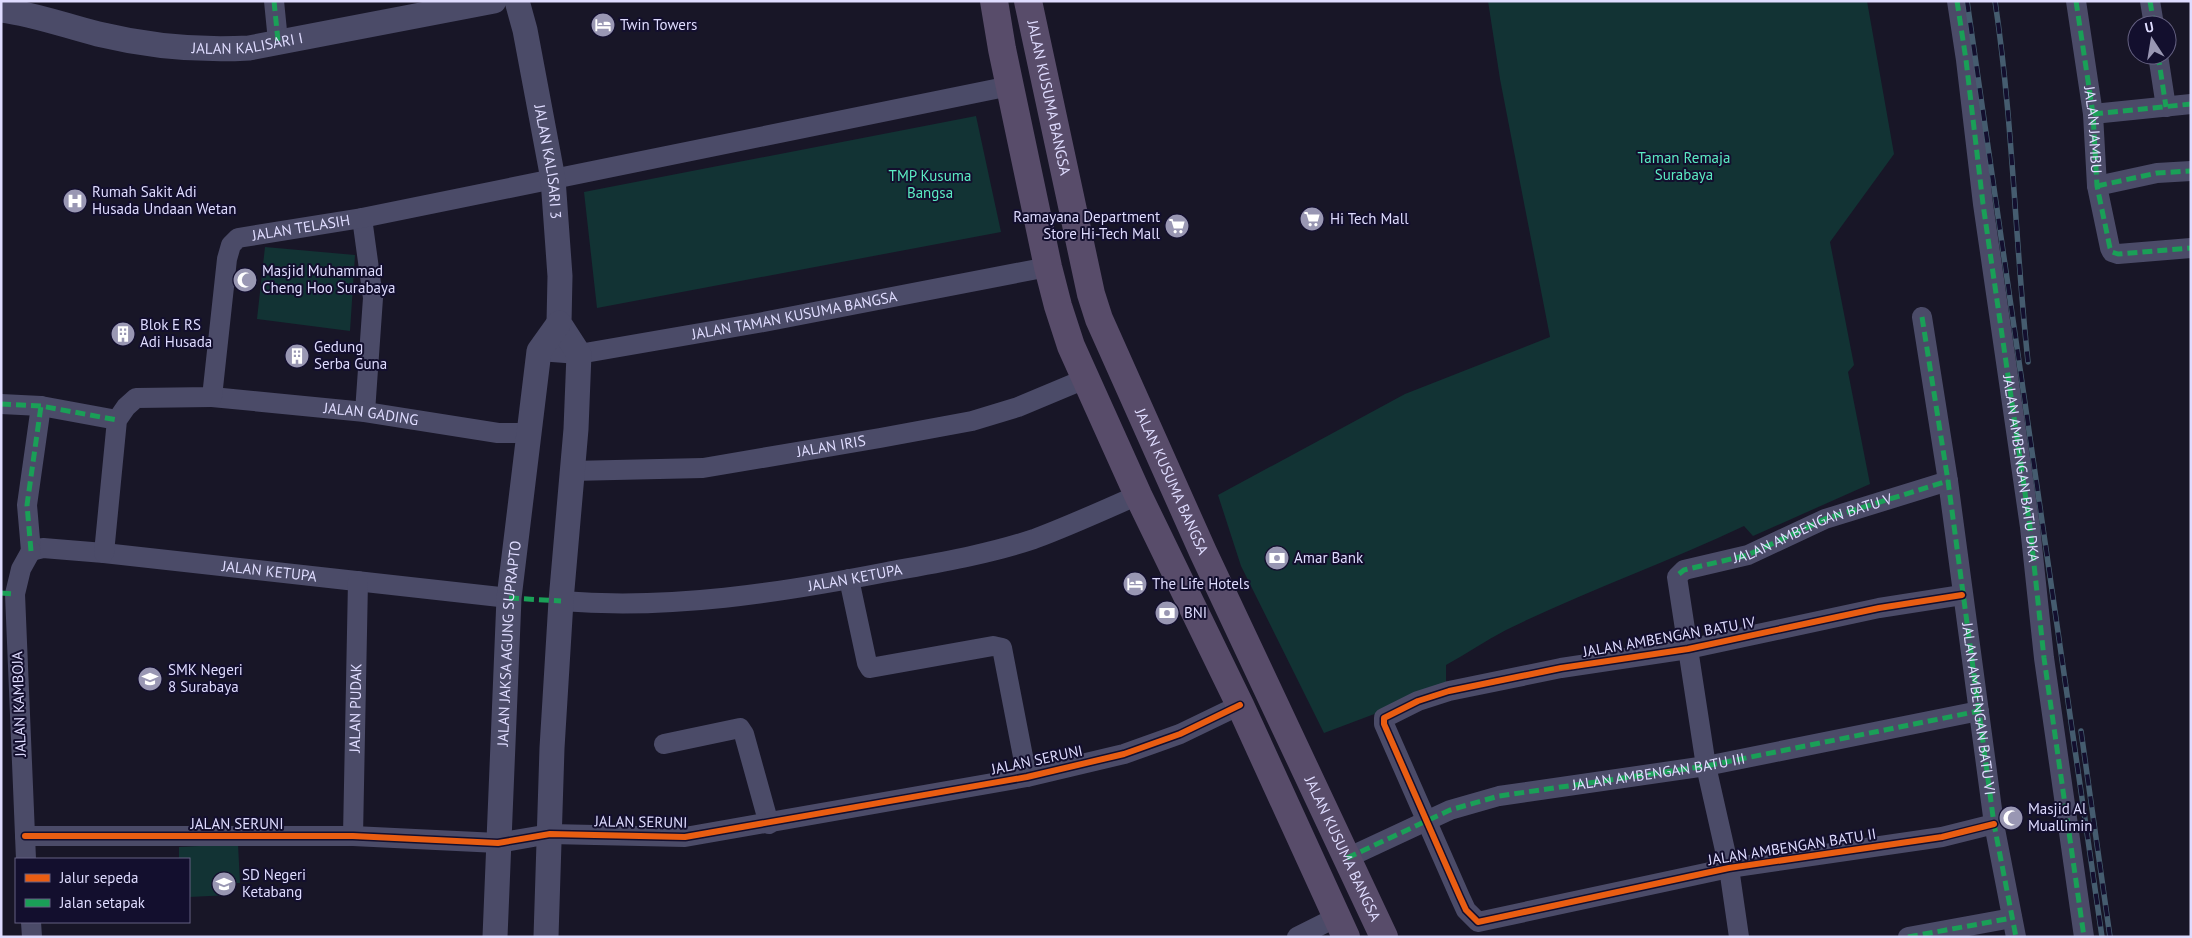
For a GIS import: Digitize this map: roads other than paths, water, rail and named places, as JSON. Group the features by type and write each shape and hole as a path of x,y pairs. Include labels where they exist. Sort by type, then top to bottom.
{"highway":[{"path":"996,13 1029,9"},
{"name":"JALAN KUSUMA BANGSA","path":"1029,9 1099,319 1203,552 1384,937"},
{"name":"JALAN KUSUMA BANGSA","path":"996,13 1048,267 1058,306 1084,379 1240,705 1342,927"},
{"path":"1042,234 1077,228"},
{"path":"1300,834 1329,822"}],"street":[{"path":"274,1 278,41"},
{"name":"JALAN KALISARI I","path":"1,10 100,34 180,49 249,48 494,1"},
{"name":"JALAN KALISARI 3","path":"517,1 525,30 552,179 560,276 559,323"},
{"name":"JALAN AMBENGAN BATU DKA","path":"1957,1 1983,204 2030,527 2044,658 2084,937"},
{"name":"JALAN JAMBU","path":"2076,1 2094,114 2097,186 2110,248 2112,252 2118,254 2191,248"},
{"path":"2150,1 2152,15"},
{"path":"2160,65 2166,107"},
{"path":"552,179 1010,86"},
{"path":"2094,114 2191,104"},
{"path":"2097,186 2157,173 2191,170"},
{"name":"JALAN TELASIH","path":"212,397 227,259 231,245 238,238 246,235 362,218 552,179"},
{"path":"362,218 372,298 365,412"},
{"name":"JALAN TAMAN KUSUMA BANGSA","path":"539,351 579,354 758,323 1048,267"},
{"path":"1922,317 1948,480"},
{"path":"539,351 559,323 579,354 576,429 561,601 552,748 546,937"},
{"name":"JALAN JAKSA AGUNG SUPRAPTO","path":"495,937 509,598 539,351"},
{"name":"JALAN IRIS","path":"571,472 703,468 880,438 972,421 1018,407 1084,379"},
{"path":"104,553 117,420 126,407 136,398 212,397"},
{"name":"JALAN GADING","path":"212,397 365,412 498,433 530,433"},
{"path":"1,404 41,406 117,420"},
{"path":"30,551 27,505 41,406"},
{"name":"JALAN AMBENGAN BATU V","path":"1688,649 1677,581 1679,574 1684,570 1748,555 1825,519 1948,480"},
{"name":"JALAN AMBENGAN BATU VI","path":"1948,480 1994,824 2014,927"},
{"name":"JALAN KETUPA","path":"561,601 683,603 754,595 849,579 988,553 1035,538 1138,495"},
{"name":"JALAN KETUPA","path":"30,551 44,548 104,553 509,598"},
{"name":"JALAN KAMBOJA","path":"26,858 8,594 30,551"},
{"path":"849,579 867,663 870,668 993,646 1002,648 1027,777"},
{"name":"JALAN PUDAK","path":"352,836 358,581"},
{"name":"JALAN AMBENGAN BATU IV","path":"1426,821 1385,728 1384,718 1418,702 1449,691 1561,668 1688,649 1879,608 1962,596"},
{"path":"1688,649 1706,766 1729,868 1740,937"},
{"name":"JALAN SERUNI","path":"25,836 352,836 498,843 550,834 685,837 769,824 1027,777 1124,754 1180,734 1240,705"},
{"name":"JALAN AMBENGAN BATU III","path":"1347,858 1450,810 1499,796 1706,766 1979,711"},
{"path":"664,744 740,728 744,734 769,824"},
{"name":"JALAN AMBENGAN BATU II","path":"1426,821 1466,910 1478,922 1729,868 1942,837 1994,824"},
{"path":"31,923 32,937"},
{"path":"1297,937 1342,927"},
{"path":"1908,937 2014,927"}],"railway":[{"path":"1967,1 2102,937"},
{"path":"1995,1 2006,91 2028,362"},
{"path":"2081,731 2110,937"}],"place":[{"name":"Twin Towers","path":"603,25"},
{"name":"Rumah Sakit Adi Husada Undaan Wetan","path":"75,201"},
{"name":"Hi Tech Mall","path":"1312,219"},
{"name":"Ramayana Department Store Hi-Tech Mall","path":"1177,226"},
{"name":"Masjid Muhammad Cheng Hoo Surabaya","path":"245,280"},
{"name":"Blok E RS Adi Husada","path":"123,334"},
{"name":"Gedung Serba Guna","path":"297,356"},
{"name":"Amar Bank","path":"1277,558"},
{"name":"The Life Hotels","path":"1135,584"},
{"name":"BNI","path":"1167,613"},
{"name":"SMK Negeri 8 Surabaya","path":"150,679"},
{"name":"Masjid Al Muallimin","path":"2011,818"},
{"name":"SD Negeri Ketabang","path":"224,884"}],"park label":[{"name":"Taman Remaja Surabaya","path":"1684,166"},
{"name":"TMP Kusuma Bangsa","path":"930,184"}]}
